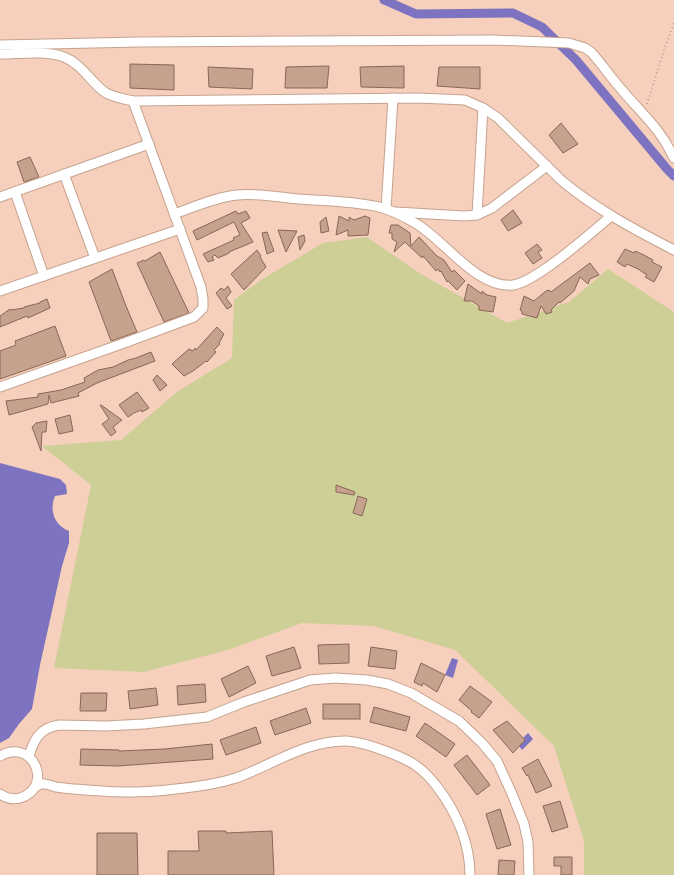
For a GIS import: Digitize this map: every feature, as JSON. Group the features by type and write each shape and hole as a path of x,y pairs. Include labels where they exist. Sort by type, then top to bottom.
{"street":[{"path":"0,44 494,40 569,43 585,48 591,52 618,87 644,114 665,140 674,158"},
{"path":"0,54 42,53 65,58 82,70 105,92 113,96 133,100 393,98 465,100 484,108 508,127 571,189 612,216 674,250"},
{"path":"389,210 393,98"},
{"path":"0,387 194,317 202,308 203,293 133,100"},
{"path":"477,215 484,108"},
{"path":"0,197 148,144"},
{"path":"174,214 207,202 238,194 346,203 372,206 389,210 464,216 477,215 492,208 546,166"},
{"path":"64,174 95,258"},
{"path":"15,192 44,276"},
{"path":"389,210 415,223 484,278 494,283 507,285 514,285 530,279 612,216"},
{"path":"0,291 180,229"},
{"path":"29,756 33,744 39,736 46,729 54,726 144,724 207,717 244,702 310,680 335,678 368,680 388,684 411,693 459,721 482,743 497,761 524,824 528,842 529,875"},
{"path":"35,787 42,784 53,787 102,792 164,790 195,787 235,778 288,755 325,743 348,741 359,743 403,758 418,766 434,783 454,814 464,839 470,863 470,875"},
{"path":"0,756 6,753 14,752 29,756 37,767 38,780 35,787 25,797 10,799 0,794"}],"path":[{"path":"644,114 665,47 674,24"}],"green space":[{"path":"367,237 421,274 507,323 569,302 608,269 674,312 674,875 584,875 584,841 554,746 455,650 374,626 302,623 231,649 144,672 54,668 91,485 42,446 121,440 177,392 232,358 234,300 264,278 323,243"}],"shaded area":[{"path":"0,463 60,479 66,485 67,494 55,496 53,501 53,512 56,521 69,531 69,543 62,566 40,665 32,709 9,738 0,743"},
{"path":"452,658 458,660 453,678 445,675"},
{"path":"528,733 533,739 522,750 519,746 525,740 523,738"}],"building":[{"path":"130,64 174,65 174,90 130,88"},
{"path":"329,66 327,88 285,88 286,67"},
{"path":"404,66 404,88 361,87 360,67"},
{"path":"208,67 253,69 252,89 209,87"},
{"path":"439,67 480,67 480,89 437,86"},
{"path":"561,123 578,144 563,153 549,135"},
{"path":"30,157 39,177 24,182 17,162"},
{"path":"513,210 522,223 508,231 501,220"},
{"path":"236,211 238,214 246,211 250,218 241,223 253,242 218,258 215,255 212,257 214,260 208,262 203,254 234,240 233,238 240,235 234,222 197,240 193,231"},
{"path":"339,216 349,221 349,217 354,220 365,216 370,218 368,235 348,236 348,230 336,235"},
{"path":"326,217 329,231 321,233 320,222"},
{"path":"391,225 398,225 410,233 411,246 419,237 437,256 444,260 452,272 454,270 465,281 457,290 448,281 447,282 441,271 440,272 438,269 436,271 423,256 422,258 405,242 394,252 397,242 392,239 392,233 389,233"},
{"path":"278,230 297,231 286,252"},
{"path":"267,232 274,251 267,254 262,233"},
{"path":"304,235 305,241 300,250 298,237"},
{"path":"537,244 542,250 538,252 542,258 533,264 525,253"},
{"path":"625,249 644,255 653,260 652,262 662,267 654,282 645,277 647,275 638,269 627,264 625,267 617,262"},
{"path":"257,250 266,267 244,290 231,274"},
{"path":"160,252 189,313 164,322 137,263 144,260 145,261"},
{"path":"590,263 599,275 590,279 588,284 580,277 574,291 560,303 559,302 551,310 552,312 546,314 541,306 537,318 522,314 522,311 520,310 524,296 534,301 546,291 549,290 551,292"},
{"path":"112,269 137,332 111,341 89,282"},
{"path":"468,284 482,294 482,291 487,295 496,297 493,312 479,310 479,306 472,301 464,301"},
{"path":"228,286 231,292 226,298 232,306 227,309 216,293 221,288 224,290"},
{"path":"47,299 50,308 28,318 27,316 0,327 0,316 10,309 24,308"},
{"path":"55,326 66,356 0,379 0,351 16,345 15,341"},
{"path":"217,327 224,334 219,343 220,344 214,350 216,352 207,362 206,361 184,376 172,364 189,349 193,351 195,348 196,350"},
{"path":"151,352 155,361 97,383 78,393 79,396 51,403 49,395 48,404 9,415 6,401 38,397 38,394 61,390 85,382 84,378 98,370 113,367"},
{"path":"157,375 167,385 160,391 153,380"},
{"path":"137,392 149,408 142,412 141,410 134,413 128,417 119,405"},
{"path":"100,405 122,420 113,427 116,432 111,436 102,424 109,419"},
{"path":"70,415 73,431 59,434 55,419"},
{"path":"47,421 46,432 42,432 41,451 32,427 36,423"},
{"path":"336,485 355,492 354,495 336,492"},
{"path":"358,496 367,499 362,516 353,513"},
{"path":"349,644 349,663 319,664 318,645"},
{"path":"294,647 301,668 272,676 266,656"},
{"path":"371,647 397,651 395,669 368,666"},
{"path":"421,663 445,675 437,692 423,683 422,686 414,682"},
{"path":"248,666 256,683 229,697 221,679"},
{"path":"205,684 206,702 178,705 177,686"},
{"path":"470,686 492,702 479,718 459,700"},
{"path":"156,688 158,705 130,709 128,691"},
{"path":"81,693 107,693 106,711 80,711"},
{"path":"323,704 360,704 360,719 323,719"},
{"path":"374,707 410,717 406,731 370,722"},
{"path":"306,708 311,723 275,735 270,721"},
{"path":"507,721 525,740 513,753 493,730"},
{"path":"425,723 455,744 446,757 416,736"},
{"path":"256,727 261,743 226,755 220,740"},
{"path":"212,744 213,759 118,766 80,765 81,749 119,751 165,749"},
{"path":"467,755 490,785 477,795 454,765"},
{"path":"538,759 552,786 536,793 528,775 527,776 522,768"},
{"path":"560,801 568,827 552,832 543,806"},
{"path":"500,809 511,845 497,849 486,814"},
{"path":"198,831 226,831 226,833 272,831 274,875 168,875 168,851 199,851"},
{"path":"97,833 137,833 138,875 97,875"},
{"path":"554,857 572,857 572,875 561,875 561,866 554,866"},
{"path":"499,860 515,861 514,875 498,875"}],"waterway":[{"path":"384,0 416,14 513,13 542,27 576,60 674,176"}]}
